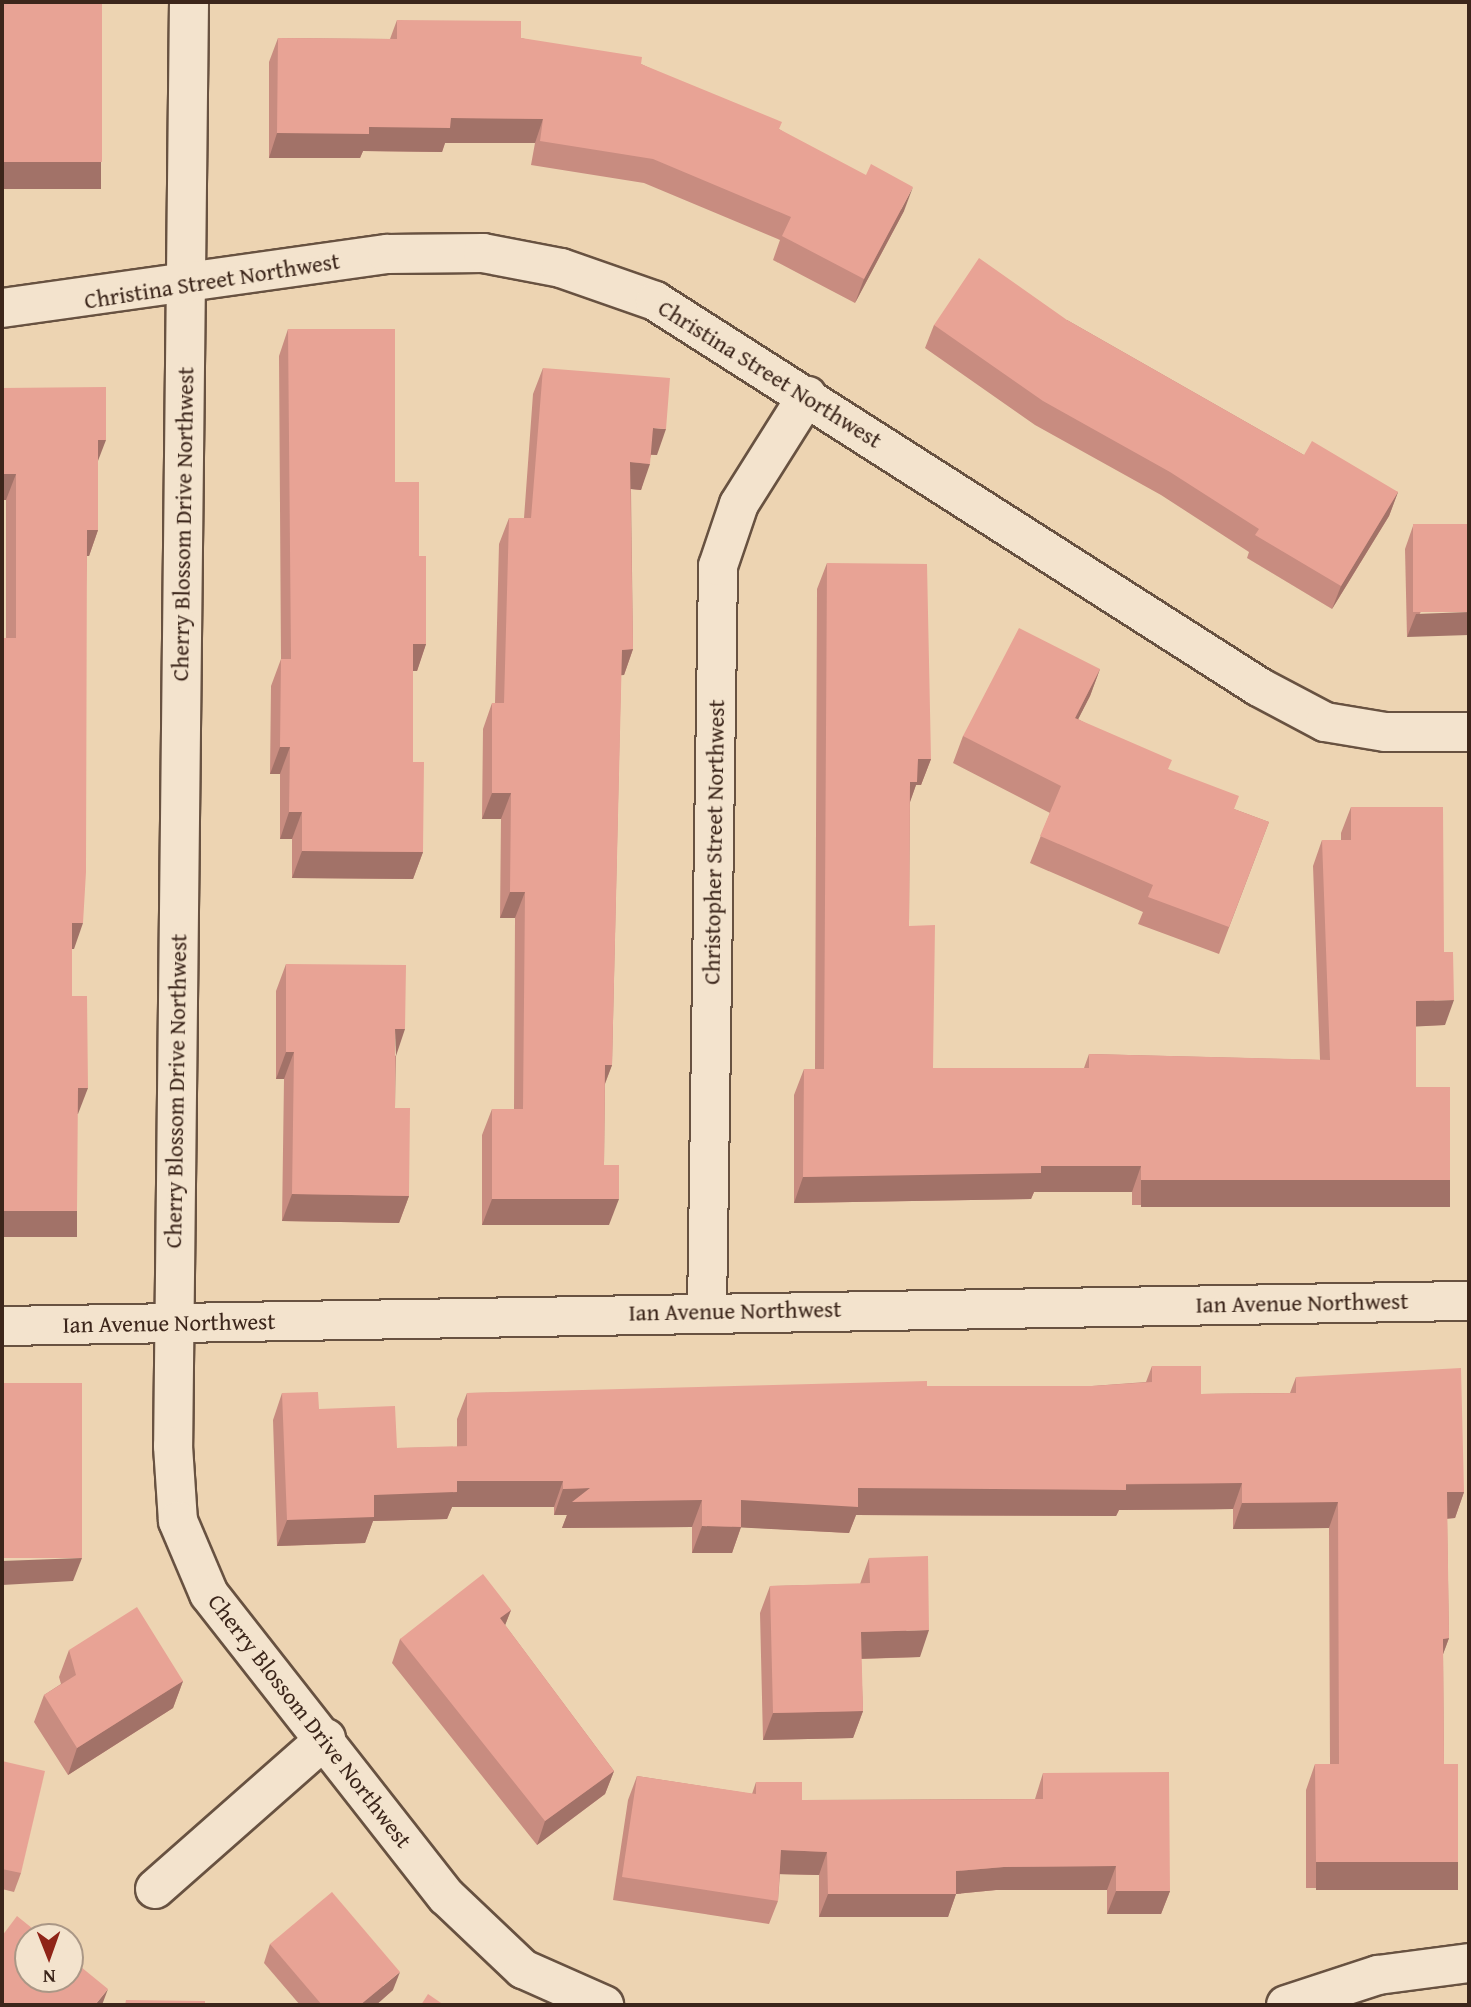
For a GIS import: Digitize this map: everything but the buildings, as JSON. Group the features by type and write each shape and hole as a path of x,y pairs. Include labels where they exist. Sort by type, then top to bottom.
{"street":[{"name":"Cherry Blossom Drive Northwest","path":"189,2 174,1323 178,1521 209,1594 326,1738 447,1896 523,1969 604,2005"},
{"name":"Christina Street Northwest","path":"2,309 185,287 387,254 483,253 561,268 655,301 1259,687 1325,722 1385,732 1469,732"},
{"name":"Christopher Street Northwest","path":"707,1311 718,566 739,504 807,396"},
{"name":"Ian Avenue Northwest","path":"2,1326 707,1311 1469,1301"},
{"path":"155,1889 326,1738"},
{"path":"1286,2005 1378,1975 1469,1963"}]}
